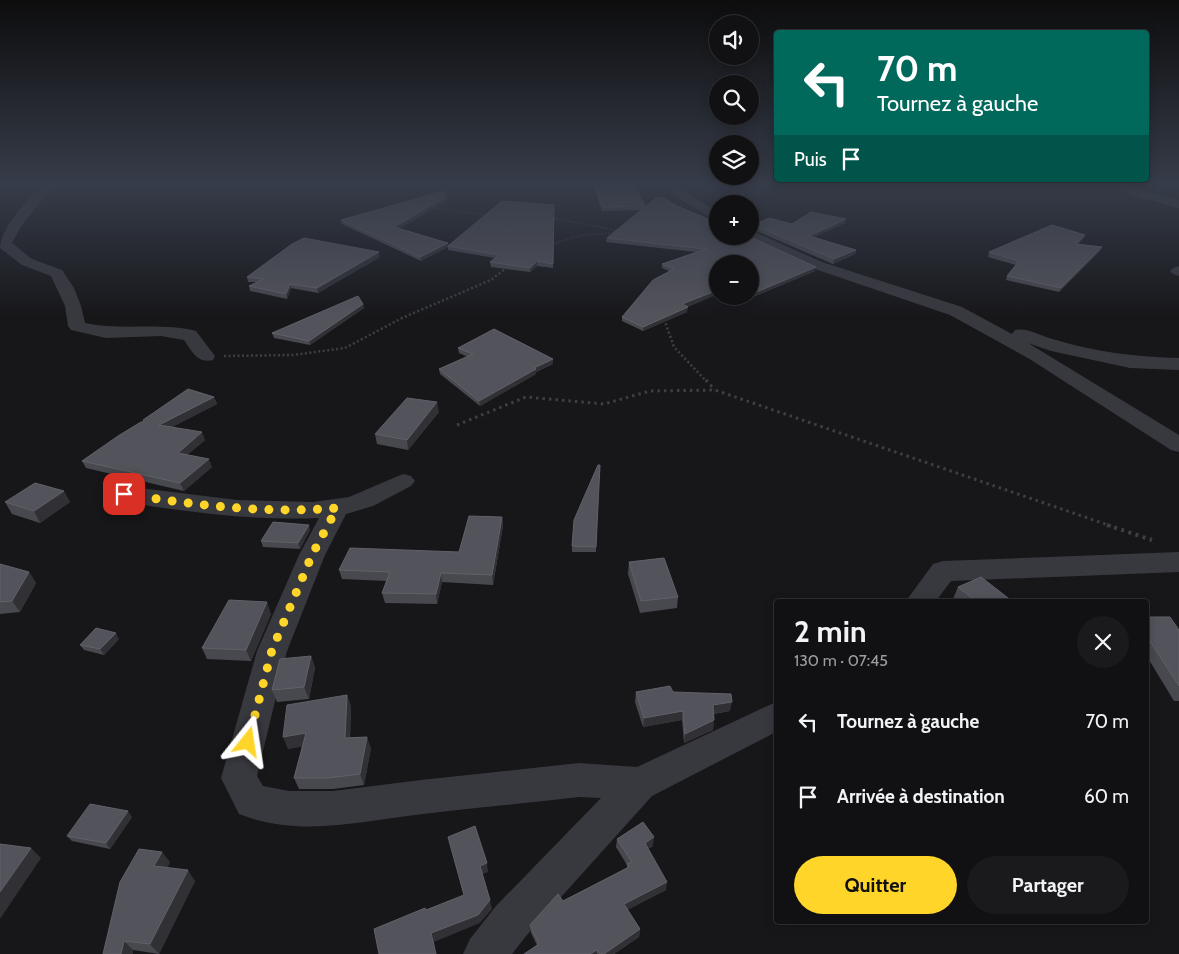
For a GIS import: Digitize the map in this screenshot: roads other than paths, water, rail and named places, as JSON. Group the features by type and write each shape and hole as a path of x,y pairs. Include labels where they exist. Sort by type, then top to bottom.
{"street":[{"path":"14,228 4,244 27,262 57,273 66,288 73,306 77,326 106,333 161,331 190,334 206,356"},
{"path":"759,238 817,265 1051,345 1130,362 1179,364"},
{"path":"956,311 1035,354 1179,445"},
{"path":"124,494 191,505 242,509 309,510 337,508 368,498 403,481"},
{"path":"337,508 312,555 272,650 239,778 252,802 289,809 333,809 421,797 579,780 639,784"},
{"path":"922,599 943,571 1179,562"},
{"path":"485,954 511,921 639,784 774,717"}]}
